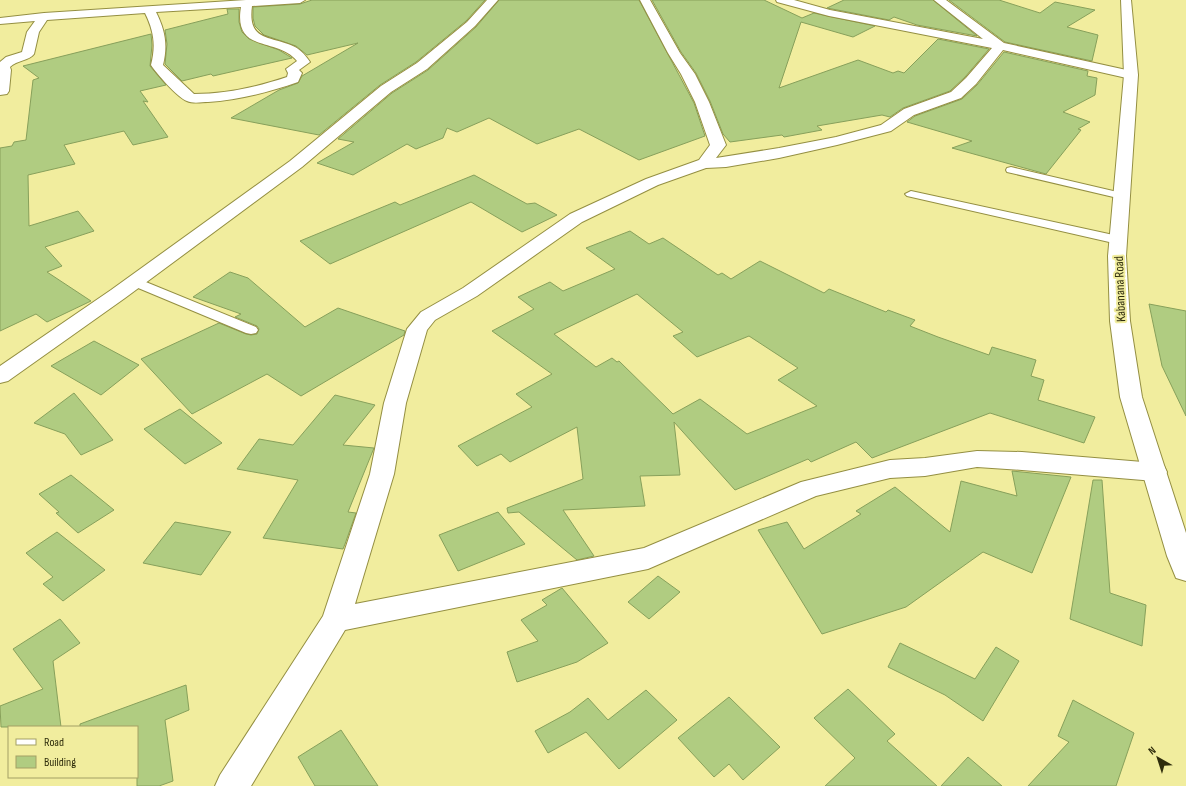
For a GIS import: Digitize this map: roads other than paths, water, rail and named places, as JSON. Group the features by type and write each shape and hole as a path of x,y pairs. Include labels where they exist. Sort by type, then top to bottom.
{"street":[{"path":"0,20 248,2 300,0"},
{"path":"0,376 136,282 296,164 386,89 422,66 471,24 493,0"},
{"path":"645,0 699,95 718,145 704,163"},
{"path":"781,0 829,13 1000,46 1131,75"},
{"path":"939,0 1000,46"},
{"name":"Kabanana Road","path":"1126,0 1131,75 1117,256 1120,320 1131,396 1180,556 1186,570"},
{"path":"148,9 159,28 161,43 157,65 163,73 190,98 214,98 278,84 293,79 295,73 292,69 304,62 294,50 286,46 266,43 255,37 250,32 246,19 248,2"},
{"path":"2,91 5,70 3,67 5,63 28,54 33,32 44,16"},
{"path":"232,786 336,620 382,474 395,403 417,329 428,316 470,292 576,218 652,182 704,163 726,162 837,142 886,128 909,112 956,95 971,81 1000,46"},
{"path":"336,620 648,558 810,488 890,469 925,467 977,459 1036,462 1155,472"}],"lane":[{"path":"1011,170 1122,196"},
{"path":"910,194 1118,240"},
{"path":"136,282 251,330"}]}
